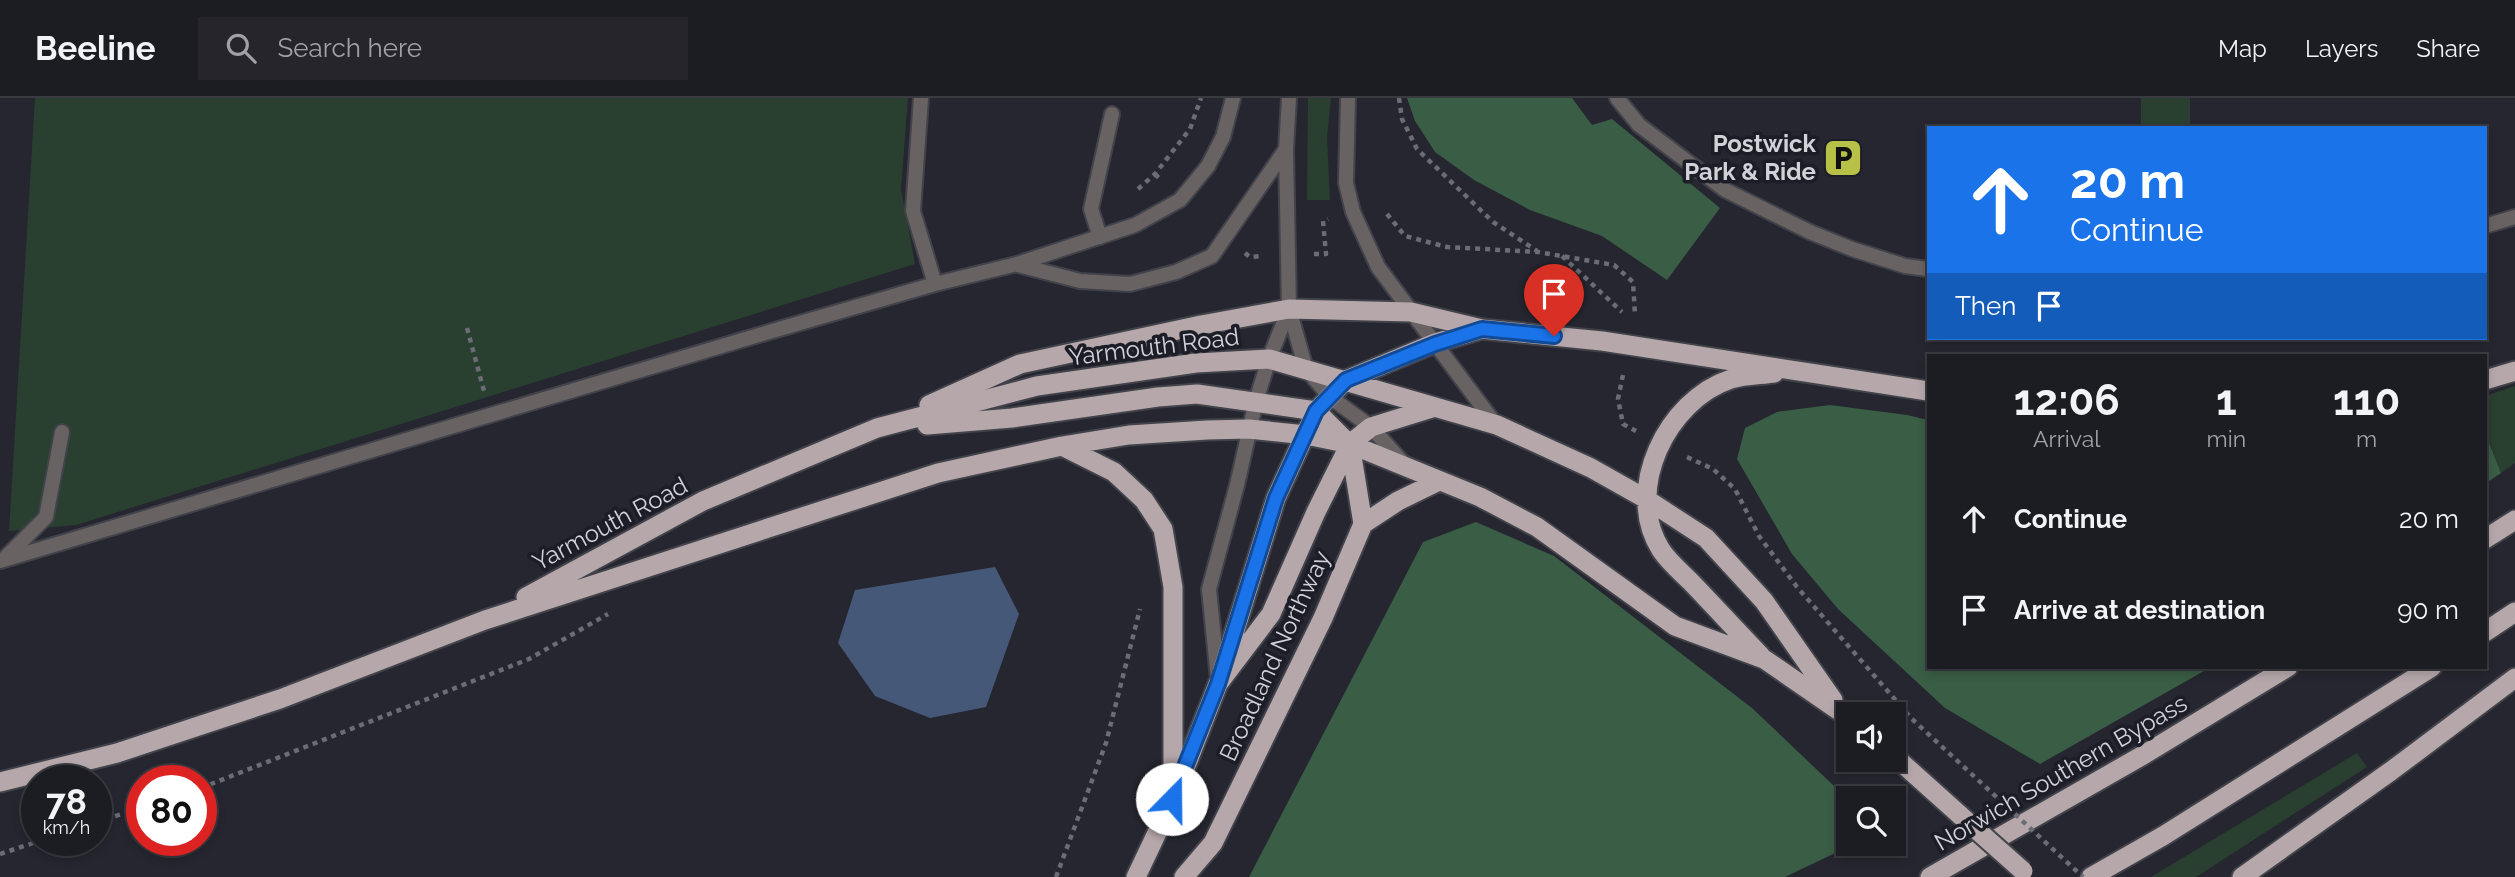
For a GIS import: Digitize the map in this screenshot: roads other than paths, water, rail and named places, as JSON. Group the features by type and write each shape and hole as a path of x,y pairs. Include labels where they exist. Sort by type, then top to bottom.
{"highway":[{"path":"877,428 1020,364 1289,309 1411,312 1482,329 1602,341 1927,391"},
{"path":"1218,684 1276,498 1323,404 1346,380 1435,344 1482,329"},
{"name":"Yarmouth Road","path":"485,620 703,501 877,428 1037,386 1196,363 1269,359 1497,425 1591,468 1646,499 1706,538 1764,601 1836,703"},
{"path":"1764,659 1661,550 1649,521 1646,499 1660,445 1671,424 1696,398 1731,379 1795,370"},
{"path":"2487,379 2515,371"},
{"path":"877,428 1012,418 1197,394 1256,401 1323,404"},
{"path":"1323,404 1350,444 1363,524 1398,500 1439,481"},
{"path":"1350,444 1371,427 1432,408"},
{"name":"Yarmouth Road","path":"0,782 117,754 280,699 485,620 939,473 1062,446 1129,435 1250,429 1306,435 1350,444 1491,502 1537,527 1675,626 1764,659 1836,708"},
{"name":"Broadland Northway","path":"1136,877 1172,799 1218,684 1271,614 1316,512 1350,444"},
{"name":"Broadland Northway","path":"1062,446 1114,472 1144,500 1163,529 1173,587 1172,799"},
{"path":"2487,538 2515,520"},
{"name":"Broadland Northway","path":"1184,877 1213,843 1323,618 1363,524"},
{"path":"2487,631 2515,612"},
{"name":"Norwich Southern Bypass","path":"1930,877 2285,669"},
{"path":"2091,877 2175,829 2429,669"},
{"path":"2242,877 2391,771 2515,678"},
{"path":"1906,767 2029,877"}],"lane":[{"path":"921,98 913,211 935,284"},
{"path":"1,561 935,284 1017,264 1135,225 1180,200 1208,166 1223,137 1233,98"},
{"path":"1289,98 1286,149 1289,309 1306,369 1323,404 1371,427 1407,467"},
{"path":"1348,98 1346,183 1353,212 1378,267 1497,425"},
{"path":"1617,98 1639,125 1724,190 1810,232 1852,249 1905,266 1927,269"},
{"path":"1100,237 1091,209 1112,114"},
{"path":"1017,264 1080,281 1130,284 1175,272 1212,256 1286,149"},
{"path":"2487,225 2515,216"},
{"path":"1218,684 1209,589 1256,401 1289,309"},
{"path":"1,561 46,517 62,432"}],"water":[{"path":"995,567 1019,614 986,707 930,718 875,696 838,643 855,590"}],"place":[{"name":"Postwick Park & Ride","path":"1843,158"}]}
